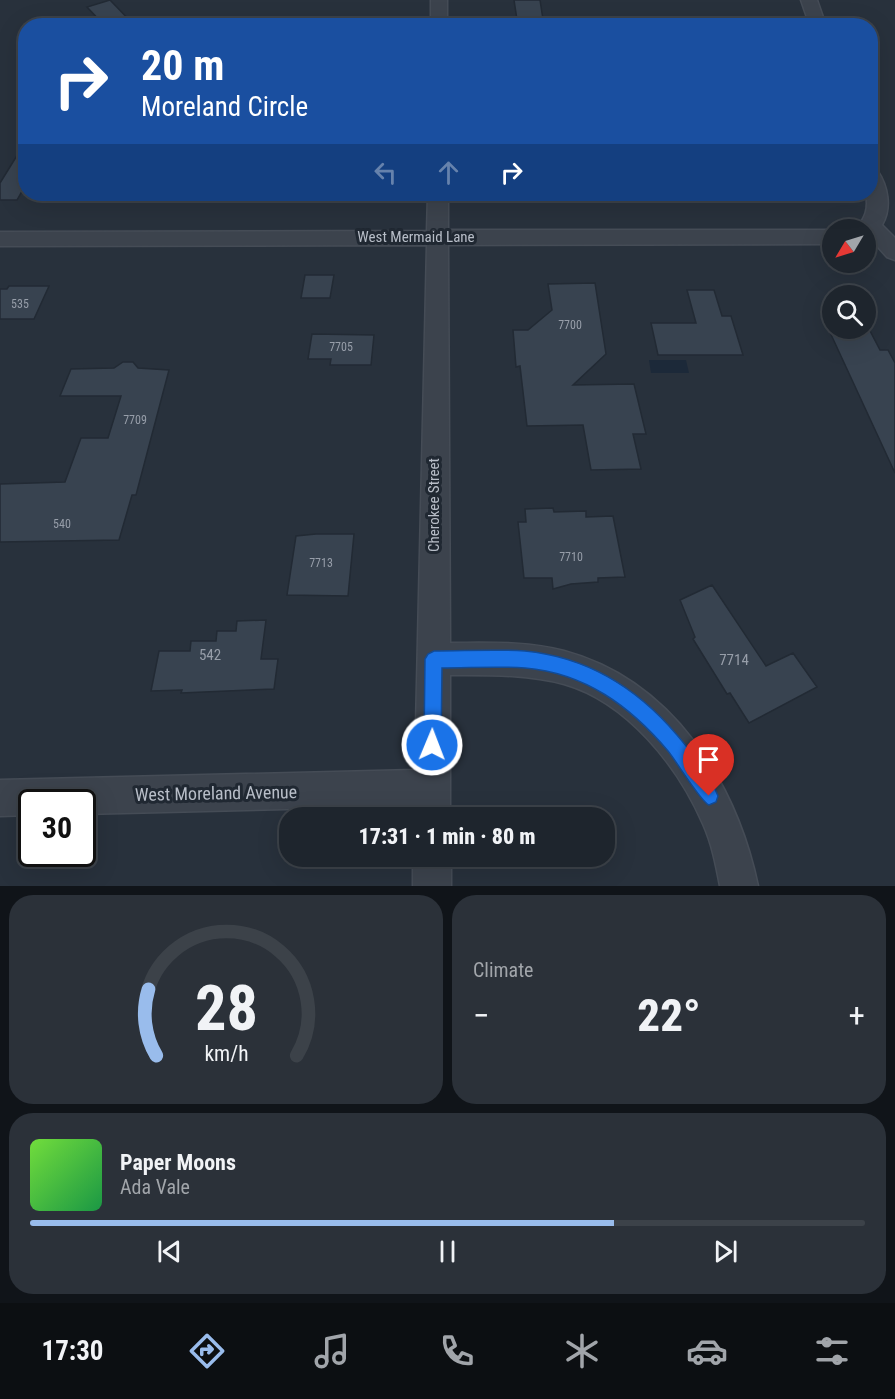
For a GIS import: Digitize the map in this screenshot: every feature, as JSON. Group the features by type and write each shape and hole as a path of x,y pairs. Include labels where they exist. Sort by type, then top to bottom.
{"street":[{"path":"439,0 439,18"},
{"path":"809,0 815,18"},
{"name":"Cherokee Street","path":"432,803 438,201"},
{"path":"876,219 879,206 878,201"},
{"path":"876,234 884,239 895,252"},
{"name":"West Mermaid Lane","path":"0,239 822,237"},
{"path":"434,659 526,660 546,664 599,679 631,700 662,730 691,765 718,811 737,867 739,886"},
{"name":"West Moreland Avenue","path":"0,798 432,803"},
{"path":"432,867 432,886"}],"water":[{"path":"649,360 686,360 689,373 651,373"}],"building":[{"path":"110,0 127,18 97,18 87,7"},
{"path":"514,0 540,0 543,18 517,18"},
{"path":"18,154 17,200 0,200 0,183"},
{"path":"305,275 334,275 330,298 301,298"},
{"path":"595,283 606,354 573,385 634,384 646,434 633,434 641,469 591,470 583,425 527,426 520,366 516,367 513,330 528,330 552,310 548,284"},
{"path":"9,286 49,286 34,319 0,319 0,289 7,289"},
{"path":"687,290 714,290 722,316 731,316 743,355 658,355 651,323 696,323"},
{"path":"312,334 374,335 371,365 330,365 331,359 308,359"},
{"path":"833,339 874,339 880,350 888,350 895,363 895,473"},
{"path":"123,362 133,362 138,368 169,370 136,495 132,495 119,540 0,542 0,484 65,482 81,438 108,438 121,396 60,396 71,369 114,368"},
{"path":"553,508 554,512 586,511 586,517 613,516 625,577 598,578 598,582 571,584 553,589 552,578 524,578 518,522 526,522 525,509"},
{"path":"354,534 348,596 287,595 296,536"},
{"path":"712,585 766,666 793,653 817,687 749,723 730,693 727,694 693,639 695,637 680,600"},
{"path":"266,620 261,659 278,659 274,689 181,693 182,690 151,691 159,651 190,651 191,641 216,641 217,631 236,631 237,621"}],"route":[{"path":"432,745 434,659 526,660 566,668 599,679 631,700 662,730 691,765 709,796"}]}
